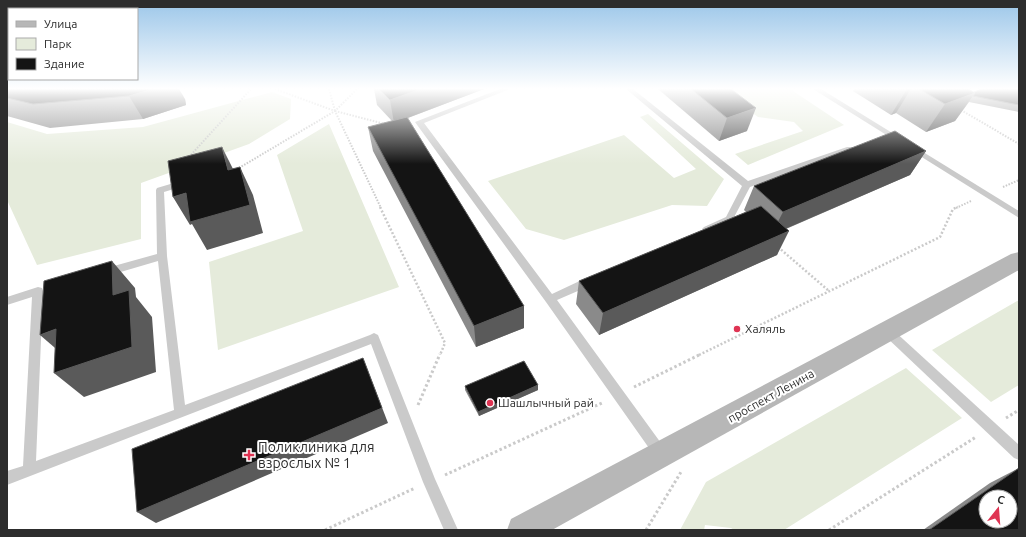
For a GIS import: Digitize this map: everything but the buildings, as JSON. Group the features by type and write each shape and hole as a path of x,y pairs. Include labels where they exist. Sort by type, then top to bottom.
{"main road":[{"name":"проспект Ленина","path":"522,530 674,460 888,332 1019,260"}],"lane":[{"path":"440,114 419,122 619,395 674,460"},
{"path":"659,114 747,186"},
{"path":"857,114 1019,214"},
{"path":"876,140 891,135"},
{"path":"700,232 729,219 747,186 855,147"},
{"path":"180,413 162,256 160,190 195,180"},
{"path":"96,275 162,256"},
{"path":"550,299 600,277"},
{"path":"7,302 41,290 29,470"},
{"path":"888,332 1019,454"},
{"path":"7,478 374,338 430,482 451,530"}],"path":[{"path":"185,162 228,114"},
{"path":"238,168 330,114"},
{"path":"336,114 445,343 408,426"},
{"path":"347,114 385,124"},
{"path":"969,114 1019,144"},
{"path":"325,530 619,395 940,237 952,209 1019,180"},
{"path":"776,245 829,291"},
{"path":"829,530 1019,410"},
{"path":"646,530 674,460"}],"green space":[{"path":"191,114 290,114 290,119 249,144 141,183 141,239 37,265 7,200 7,122 47,134 143,127"},
{"path":"648,114 724,179 707,206 672,205 564,240 526,229 488,181 624,135 674,178 696,169 640,117"},
{"path":"754,114 828,114 844,125 748,165 735,154 803,131 794,122 758,117"},
{"path":"329,124 399,287 218,350 209,262 303,231 277,155"},
{"path":"1019,300 1019,385 991,402 932,350"},
{"path":"906,368 962,418 784,530 734,530 731,528 705,525 704,530 680,530 706,482"}],"place":[{"name":"Халяль","path":"737,329"},
{"name":"Шашлычный рай","path":"490,403"},
{"name":"Поликлиника для взрослых № 1","path":"249,455"}]}
